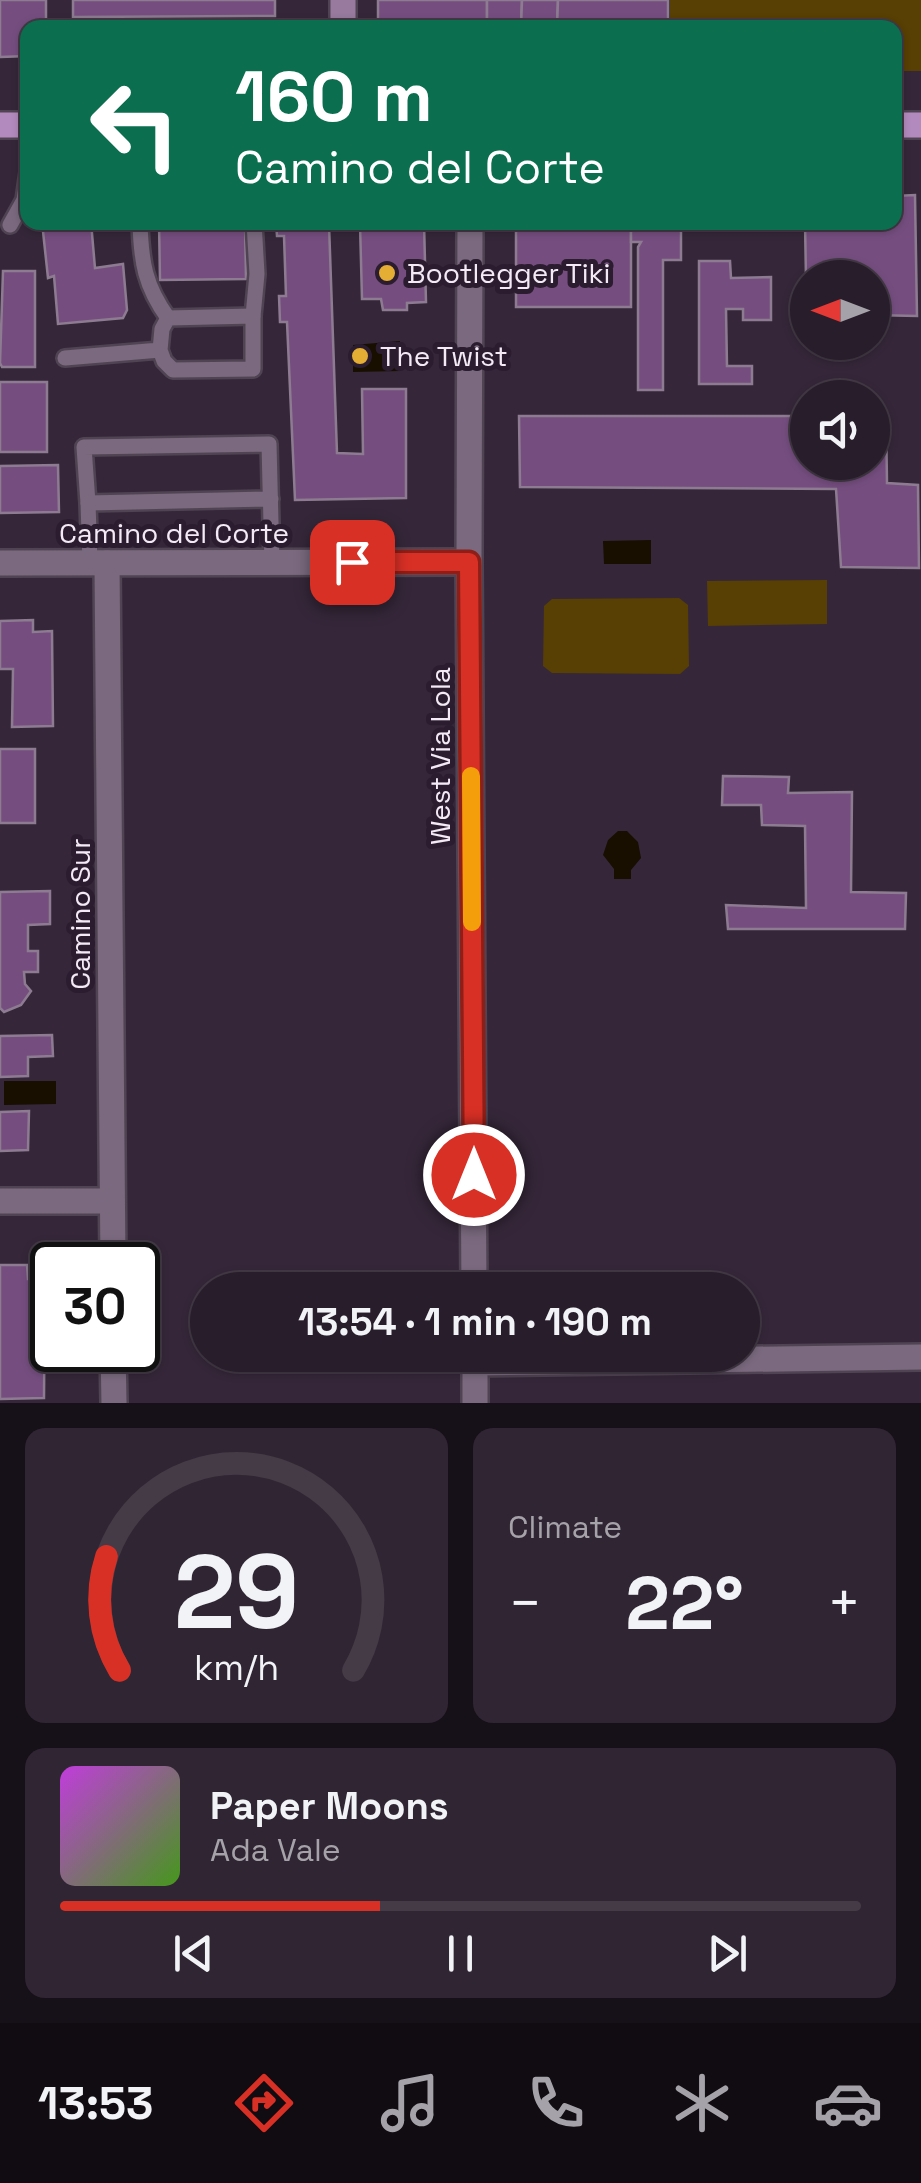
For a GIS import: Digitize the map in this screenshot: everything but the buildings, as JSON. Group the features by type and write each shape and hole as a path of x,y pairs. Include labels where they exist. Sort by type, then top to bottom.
{"street":[{"name":"West Via Lola","path":"470,230 474,1272"},
{"name":"Camino del Corte","path":"0,564 469,562"},
{"name":"Camino Sur","path":"98,563 112,1242"},
{"path":"0,1201 112,1201"},
{"path":"760,1358 921,1357"},
{"path":"113,1372 114,1403"},
{"path":"475,1372 475,1403"}],"lane":[{"path":"10,225 20,207"},
{"path":"140,230 141,255 150,293 168,318"},
{"path":"168,318 162,329 160,350 173,370 254,368 254,230"},
{"path":"168,318 253,316"},
{"path":"65,358 160,350"},
{"path":"98,563 84,447 269,444 272,562"},
{"path":"88,503 271,499"}],"shaded area":[{"path":"670,0 921,0 921,71 902,71 902,20 670,20"},
{"path":"400,341 401,371 353,372 353,345"},
{"path":"651,540 651,564 604,564 603,541"},
{"path":"827,580 827,624 708,626 707,581"},
{"path":"679,598 688,605 689,666 680,674 552,673 543,666 544,606 552,599"},
{"path":"618,831 627,831 638,842 641,858 631,870 631,879 614,879 614,869 603,855 608,840"},
{"path":"4,1081 56,1081 56,1104 4,1105"}],"slow traffic":[{"path":"471,776 472,922"}],"place":[{"name":"Bootlegger Tiki","path":"387,273"},
{"name":"The Twist","path":"360,356"}],"route":[{"path":"352,562 469,562 474,1175"}]}
